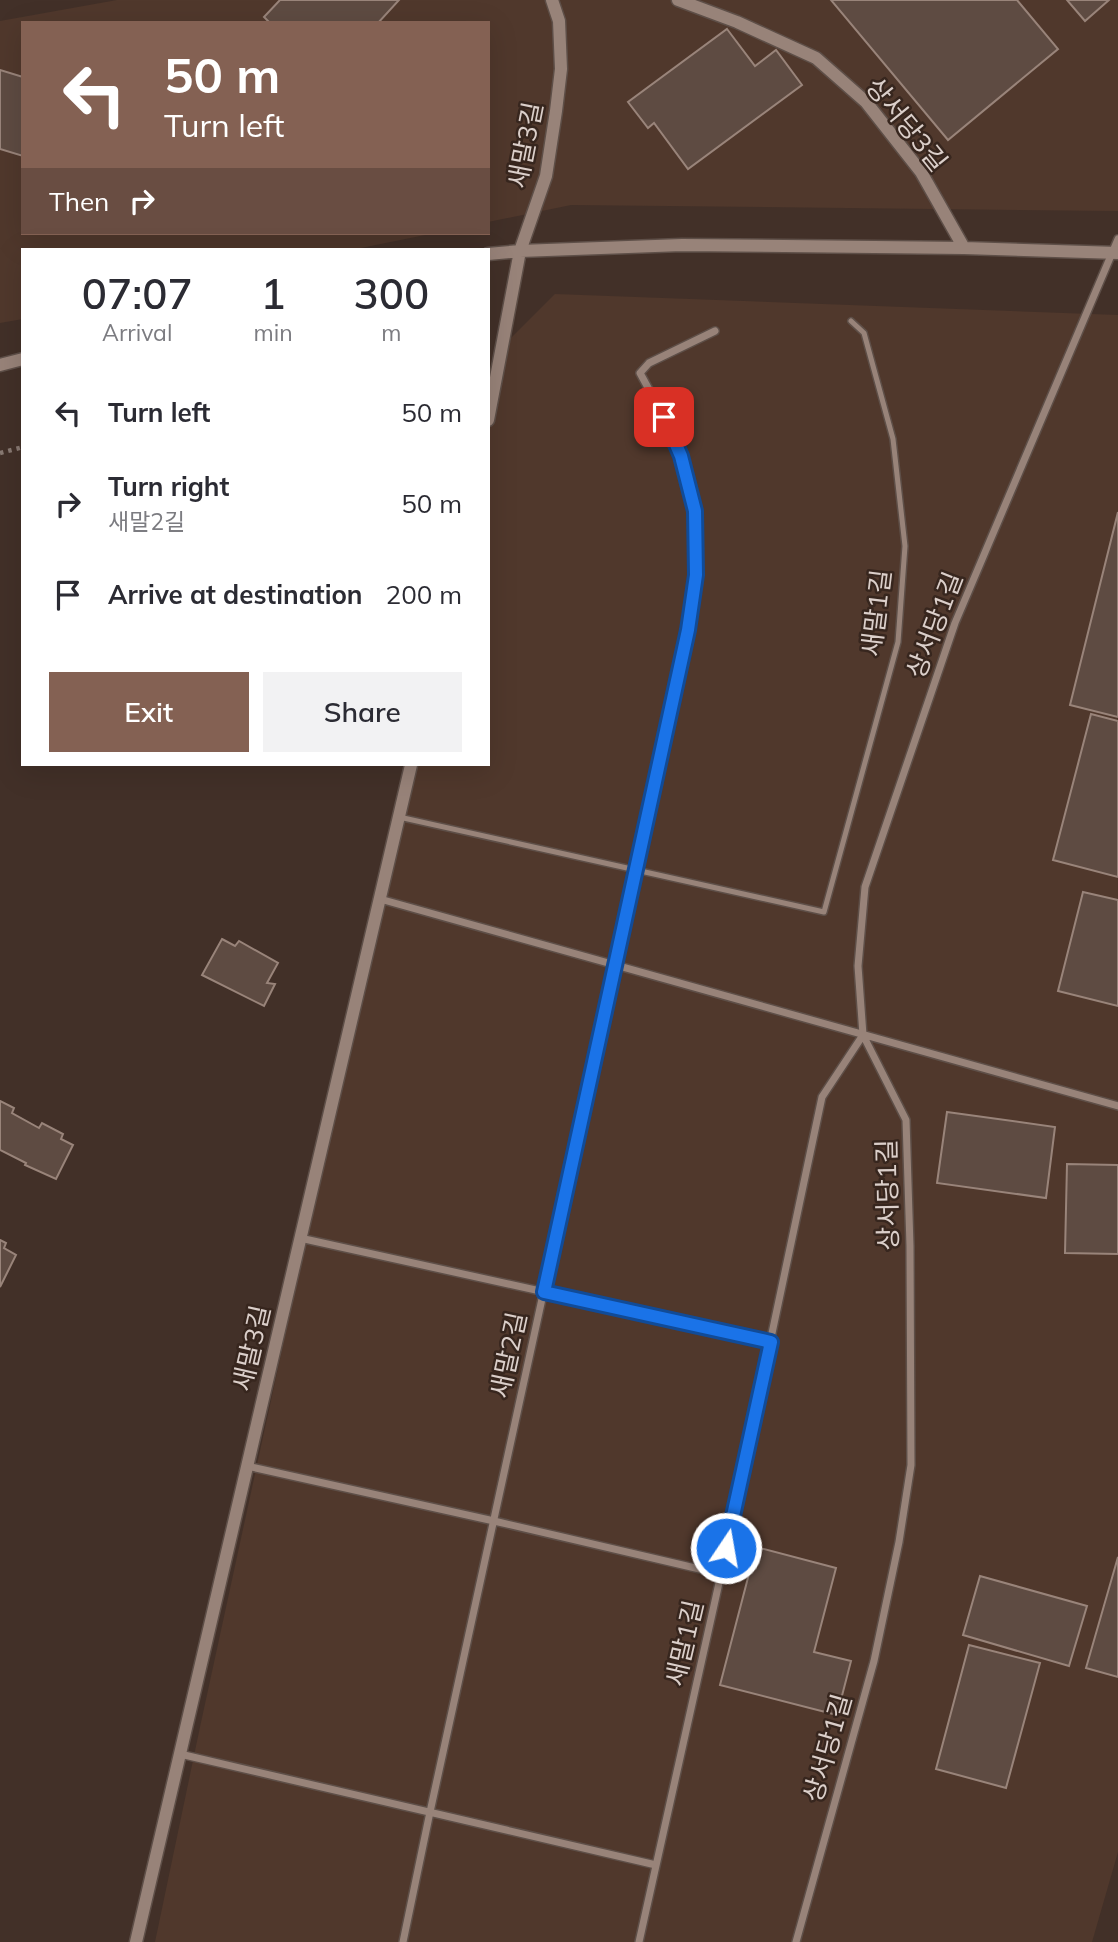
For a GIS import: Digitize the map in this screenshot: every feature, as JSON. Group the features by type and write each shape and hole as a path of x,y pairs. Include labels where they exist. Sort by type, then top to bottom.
{"street":[{"name":"새말3길","path":"490,410 520,251 546,176 556,111 560,57 559,20 552,0"},
{"name":"상서당3길","path":"678,0 737,22 816,58 866,102 920,172 964,248"},
{"name":"상서당1길","path":"796,1942 874,1661 912,1465 906,1120 863,1035 858,966 865,887 955,623 1115,253 1118,239"},
{"path":"490,254 682,245 964,248 1115,253"},
{"name":"새말2길","path":"403,1942 688,630 696,575 695,511 681,456 640,373 649,363 715,331"},
{"path":"0,365 21,360"},
{"name":"새말3길","path":"136,1942 411,766"},
{"path":"380,899 1118,1106"},
{"name":"새말1길","path":"639,1942 721,1574 822,1097 863,1035"},
{"path":"300,1238 771,1342"},
{"path":"247,1466 721,1574"},
{"path":"180,1754 656,1865"}],"lane":[{"name":"새말1길","path":"635,870 824,912 898,642 905,546 893,439 871,352 864,333 851,321"},
{"path":"399,817 635,870"}],"path":[{"path":"0,453 21,448"}],"shaded area":[{"path":"117,0 1118,0 1118,211 571,205 490,222 490,21 21,21 21,235 425,235 361,248 21,248 21,319 0,323 0,21"},
{"path":"555,294 1118,315 1118,1852 1092,1942 155,1942 411,766 490,766 490,427 511,338"}],"building":[{"path":"280,0 399,0 380,21 268,21 264,17"},
{"path":"831,0 1017,0 1058,49 948,140"},
{"path":"1067,0 1109,0 1085,21"},
{"path":"727,29 755,66 776,50 802,85 688,169 654,123 648,128 628,102"},
{"path":"0,70 21,76 21,155 0,149"},
{"path":"1118,512 1118,717 1070,705"},
{"path":"1091,714 1118,721 1118,877 1053,860"},
{"path":"1083,892 1118,900 1118,1006 1058,991"},
{"path":"222,939 235,946 239,941 278,963 267,983 275,984 264,1006 202,975"},
{"path":"0,1101 14,1108 12,1113 39,1128 42,1123 63,1134 61,1139 73,1145 56,1179 0,1150"},
{"path":"947,1112 1055,1127 1046,1198 937,1183"},
{"path":"1067,1164 1118,1165 1118,1254 1065,1253"},
{"path":"0,1240 6,1243 4,1248 16,1255 0,1287"},
{"path":"756,1547 836,1568 814,1652 851,1661 837,1715 720,1685"},
{"path":"1118,1557 1118,1677 1086,1668"},
{"path":"980,1576 1087,1606 1069,1666 963,1635"},
{"path":"969,1645 1040,1663 1006,1788 936,1769"}],"route":[{"path":"664,417 681,456 695,511 696,575 688,630 544,1292 771,1342 726,1548"}]}
